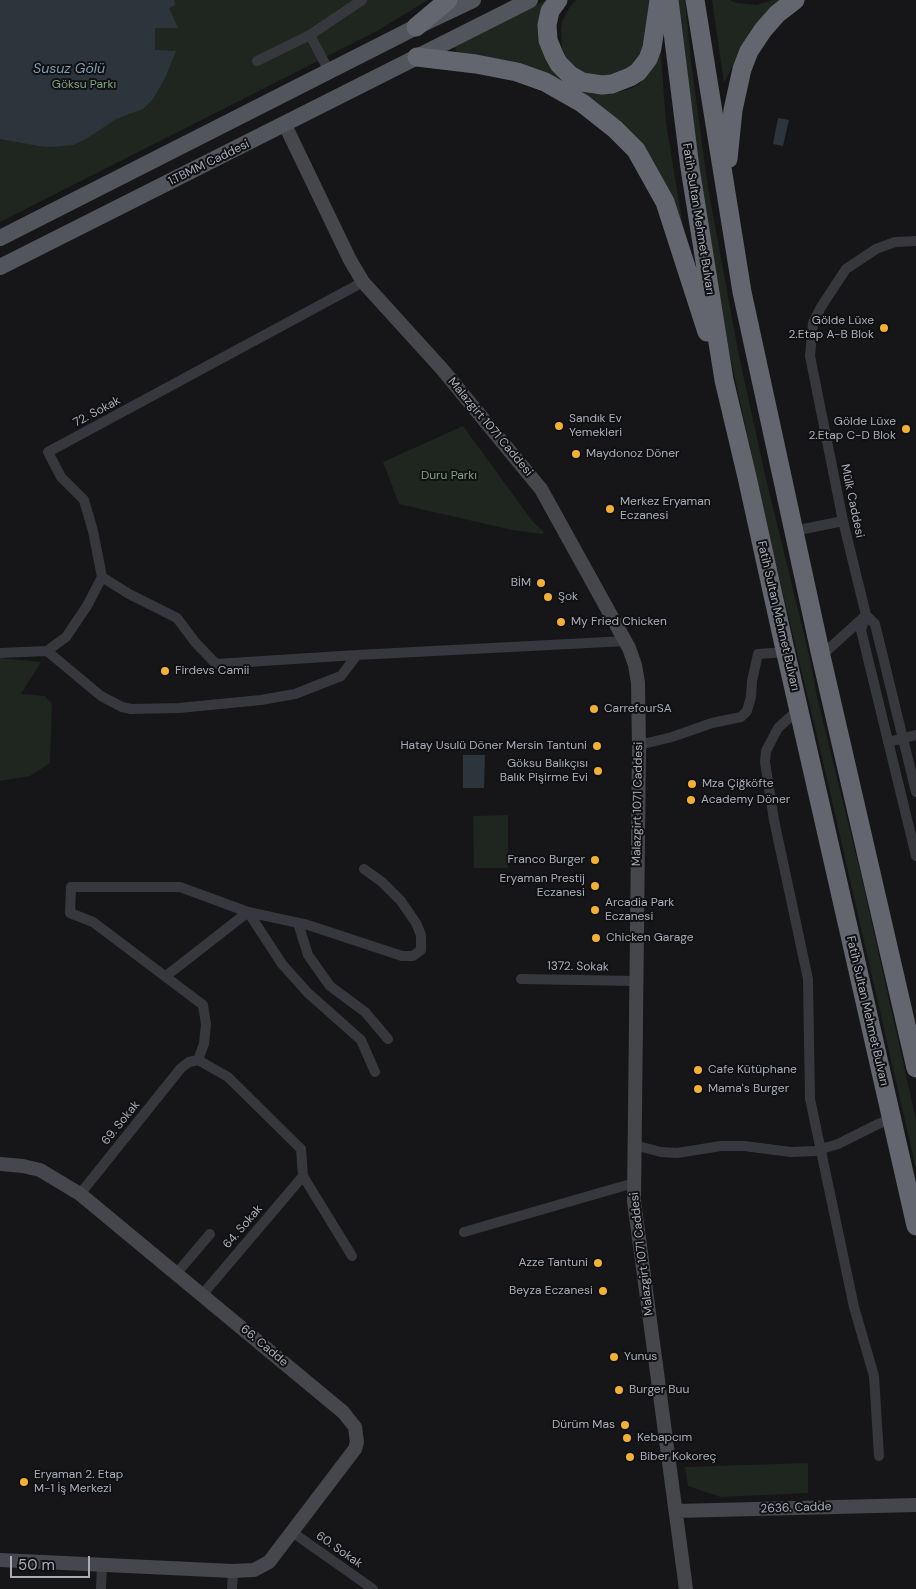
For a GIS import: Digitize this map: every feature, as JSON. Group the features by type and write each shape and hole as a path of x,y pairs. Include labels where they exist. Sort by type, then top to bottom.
{"highway":[{"path":"416,27 448,0"},
{"path":"558,0 550,11 547,25 547,33 554,55 559,64 570,75 582,82 602,85 612,84 630,77 638,72 648,60 652,48 659,0"},
{"name":"Fatih Sultan Mehmet Bulvarı","path":"669,0 690,168 724,380 916,1226"},
{"path":"695,0 742,292 821,656 916,1068"},
{"path":"728,213 728,147 732,110 742,69 749,51 763,30 777,14 795,0"},
{"path":"417,58 476,64 517,72 545,82 596,113 636,150 665,202 724,380"}],"main road":[{"path":"0,238 416,27 473,0"},
{"name":"1.TBMM Caddesi","path":"0,267 530,0"}],"street":[{"path":"257,61 310,35 362,0"},
{"path":"310,35 329,71"},
{"name":"Malazgirt 1071 Caddesi","path":"285,125 350,260 363,282 442,370 541,489 630,648 635,665 638,683 639,744 634,1183 636,1217 686,1589"},
{"name":"Mülk Caddesi","path":"916,241 895,242 876,249 846,268 821,307 814,324 810,356 843,521 866,615 875,624 916,792"},
{"name":"72. Sokak","path":"102,577 84,500 61,478 48,452 363,282"},
{"path":"794,531 843,521"},
{"path":"0,653 47,651 66,637 87,606 102,577 129,594 177,618 195,642 216,664 626,642"},
{"path":"821,656 866,615"},
{"name":"Mülk Caddesi","path":"866,615 861,630 916,856"},
{"path":"47,651 101,696 122,707 131,709 180,708 262,700 294,694 341,676 357,655"},
{"path":"639,744 672,737 712,723 741,717 747,712 758,654 786,652"},
{"path":"799,709 778,728 766,751 765,762 774,820 808,979 810,1099 854,1307 874,1376 879,1456"},
{"path":"888,742 916,735"},
{"path":"352,1256 303,1176 301,1149 228,1076 198,1060 204,1044 206,1024 203,1005 93,922 70,914 72,887 180,887 248,912 298,923 402,956 413,956 422,950 421,936 416,922 401,901 382,882 364,869"},
{"path":"166,976 248,912"},
{"path":"248,912 282,964 308,993 361,1040 375,1072"},
{"path":"298,923 308,955 330,986 365,1012 388,1039"},
{"name":"1372. Sokak","path":"521,979 636,981"},
{"name":"69. Sokak","path":"80,1194 181,1068 189,1062 198,1060"},
{"path":"634,1145 661,1152 677,1153 729,1146 791,1152 815,1151 838,1144 892,1119"},
{"name":"66. Cadde","path":"0,1164 34,1168 53,1176 80,1194 343,1412 355,1427 357,1442 355,1449 269,1562 262,1567 250,1571 0,1560"},
{"name":"64. Sokak","path":"202,1295 303,1176"},
{"path":"464,1232 634,1183"},
{"path":"176,1274 210,1234"},
{"name":"2636. Cadde","path":"676,1511 916,1505"},
{"name":"60. Sokak","path":"292,1532 373,1589"},
{"path":"101,1589 102,1565"},
{"path":"232,1589 233,1571"}],"green space":[{"name":"Göksu Parkı","path":"0,0 428,0 377,31 0,222"},
{"path":"546,0 542,17 584,91 592,94 612,93 630,89 640,83 655,66 660,42 666,123 685,239 607,114 458,56 454,46"},
{"path":"576,0 649,0 648,35 637,62 621,73 603,77 589,75 568,61 562,49 562,22 569,8"},
{"path":"678,0 685,0 708,188 739,356 766,479 810,659 817,697 861,875 916,1120 916,1169 772,547 730,356 707,233"},
{"path":"712,0 729,0 737,3 757,5 772,0 781,0 741,48 724,83"},
{"name":"Duru Parkı","path":"463,426 533,522 544,532 542,534 512,530 399,504 383,462"},
{"path":"0,658 41,662 21,694 45,696 52,704 50,763 30,776 0,781"},
{"path":"508,815 508,868 474,868 473,816"},
{"path":"808,1463 808,1493 721,1497 688,1486 685,1467"}],"water":[{"name":"Susuz Gölü","path":"0,0 174,0 175,5 169,8 178,28 155,28 155,50 176,51 165,78 153,99 143,109 116,119 86,139 73,145 52,147 0,139"},
{"path":"778,118 789,120 783,146 773,144"},
{"path":"463,755 485,755 484,788 463,788"}],"place":[{"name":"Gölde Lüxe 2.Etap A-B Blok","path":"884,328"},
{"name":"Sandık Ev Yemekleri","path":"559,426"},
{"name":"Gölde Lüxe 2.Etap C-D Blok","path":"906,429"},
{"name":"Maydonoz Döner","path":"576,454"},
{"name":"Merkez Eryaman Eczanesi","path":"610,509"},
{"name":"BİM","path":"541,583"},
{"name":"Şok","path":"548,597"},
{"name":"My Fried Chicken","path":"561,622"},
{"name":"Firdevs Camii","path":"165,671"},
{"name":"CarrefourSA","path":"594,709"},
{"name":"Hatay Usulü Döner Mersin Tantuni","path":"597,746"},
{"name":"Göksu Balıkçısı Balık Pişirme Evi","path":"598,771"},
{"name":"Mza Çiğköfte","path":"692,784"},
{"name":"Academy Döner","path":"691,800"},
{"name":"Franco Burger","path":"595,860"},
{"name":"Eryaman Prestij Eczanesi","path":"595,886"},
{"name":"Arcadia Park Eczanesi","path":"595,910"},
{"name":"Chicken Garage","path":"596,938"},
{"name":"Cafe Kütüphane","path":"698,1070"},
{"name":"Mama's Burger","path":"698,1089"},
{"name":"Azze Tantuni","path":"598,1263"},
{"name":"Beyza Eczanesi","path":"603,1291"},
{"name":"Yunus","path":"614,1357"},
{"name":"Burger Buu","path":"619,1390"},
{"name":"Dürüm Mas","path":"625,1425"},
{"name":"Kebapcım","path":"627,1438"},
{"name":"Biber Kokoreç","path":"630,1457"},
{"name":"Eryaman 2. Etap M-1 İş Merkezi","path":"24,1482"}]}
